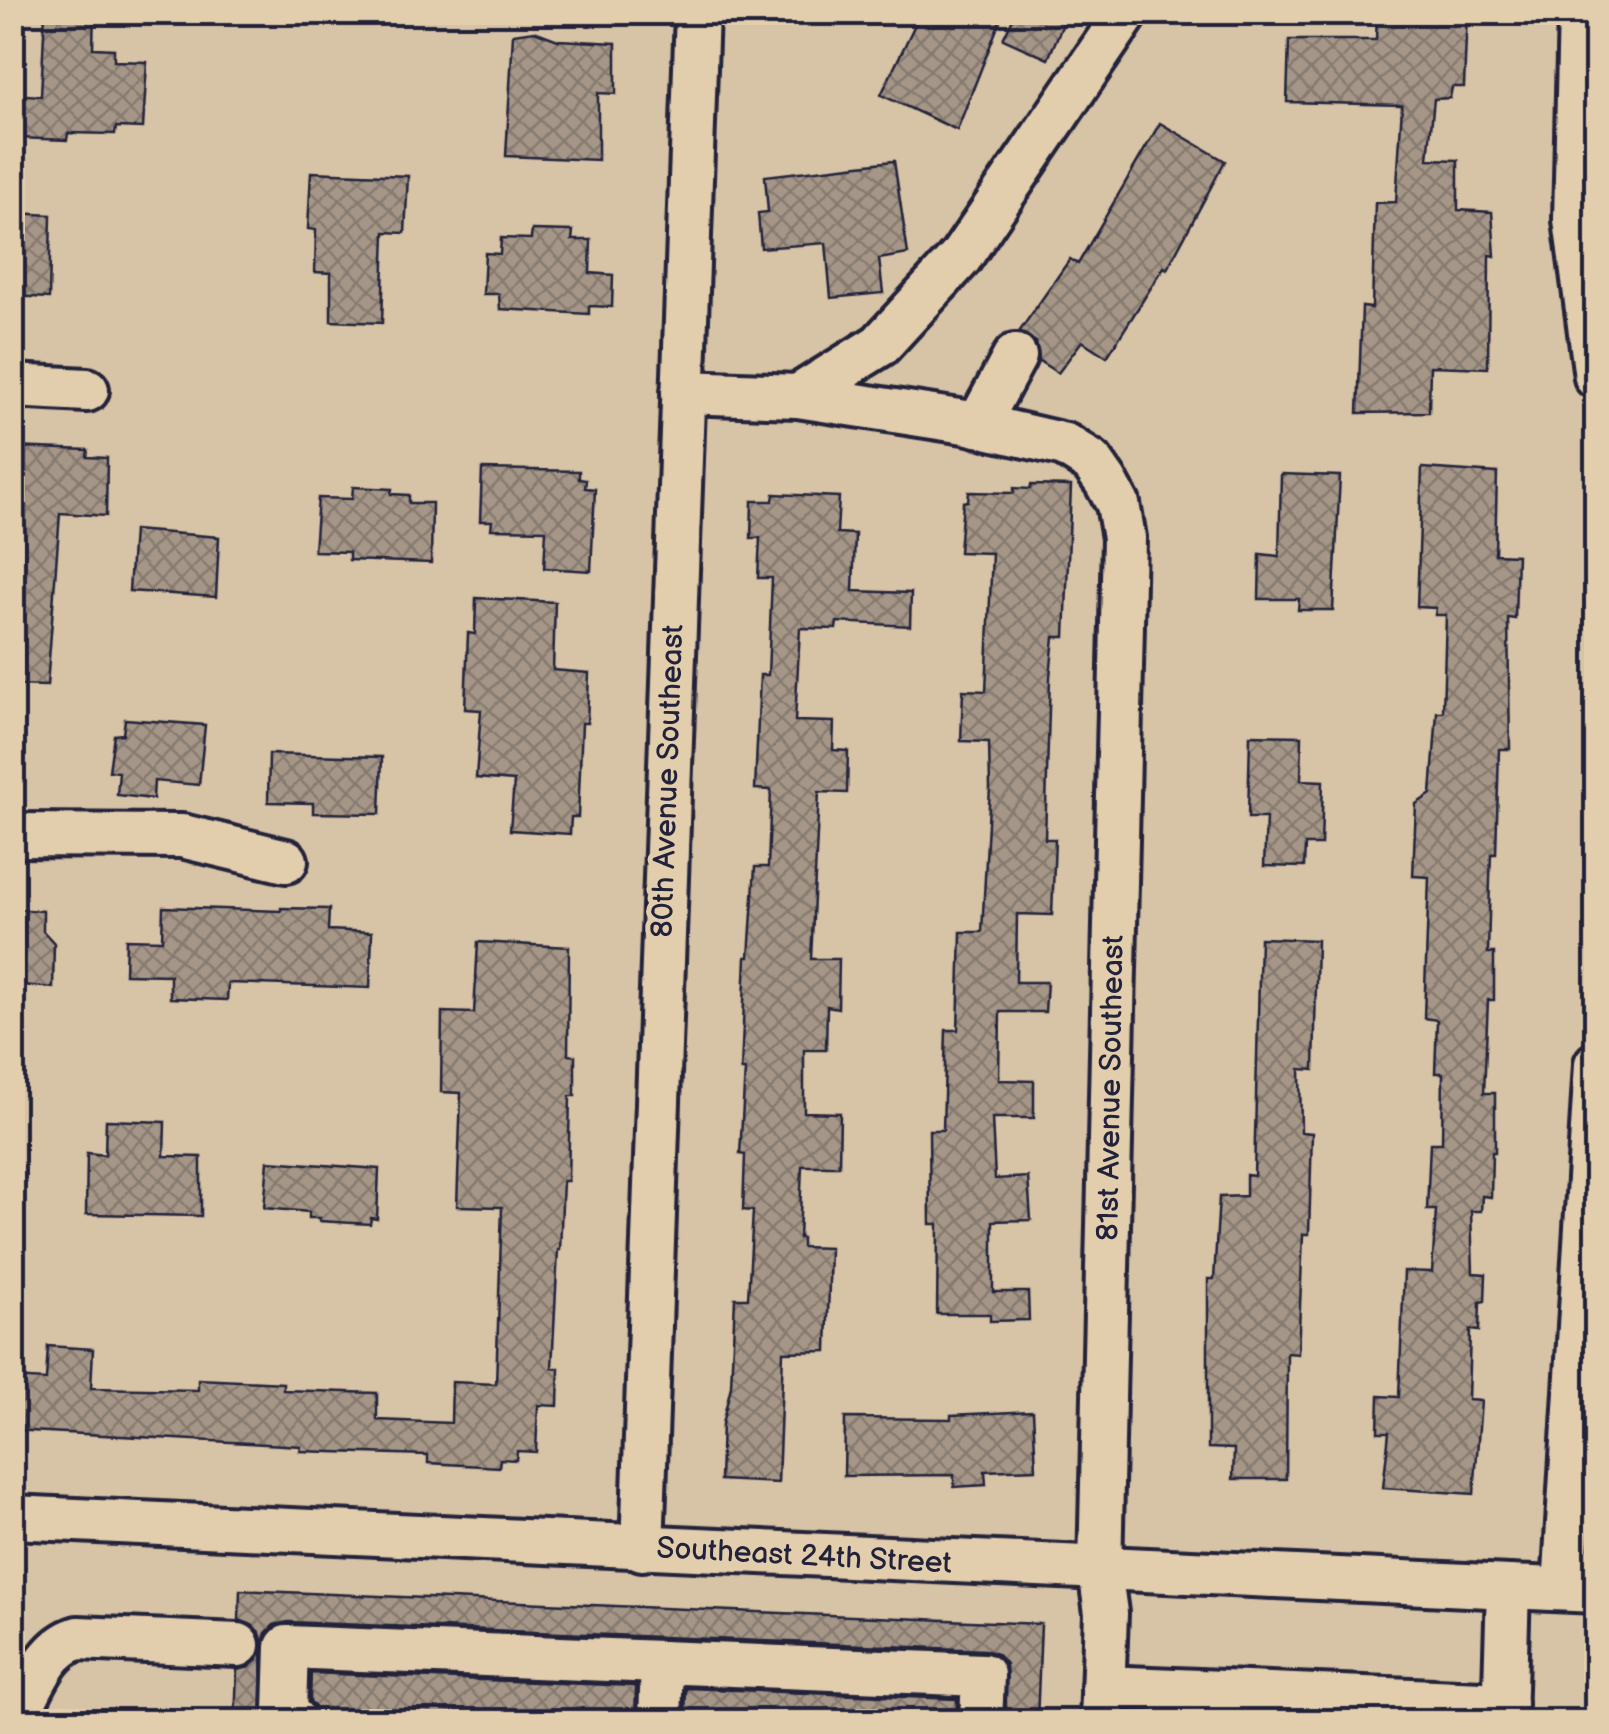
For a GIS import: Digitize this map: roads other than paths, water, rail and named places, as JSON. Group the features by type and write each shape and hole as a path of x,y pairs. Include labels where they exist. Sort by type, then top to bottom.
{"street":[{"name":"80th Avenue Southeast","path":"642,1549 697,12"},
{"path":"798,396 880,345 960,258 1128,12"},
{"path":"1580,12 1575,220 1596,377"},
{"path":"683,392 798,396 978,426 1015,356"},
{"path":"12,386 86,390"},
{"name":"81st Avenue Southeast","path":"978,426 1065,445 1092,462 1118,504 1124,538 1100,1570 1106,1613 1102,1704"},
{"path":"12,835 182,836 286,861"},
{"path":"1580,1590 1596,1064"},
{"name":"Southeast 24th Street","path":"12,1518 1580,1590"},
{"path":"1102,1704 1505,1712 1508,1587"},
{"path":"21,1716 51,1653 78,1638 238,1645"},
{"path":"296,1722 285,1711 288,1647 983,1675 981,1722"},
{"path":"660,1722 662,1662"}]}
